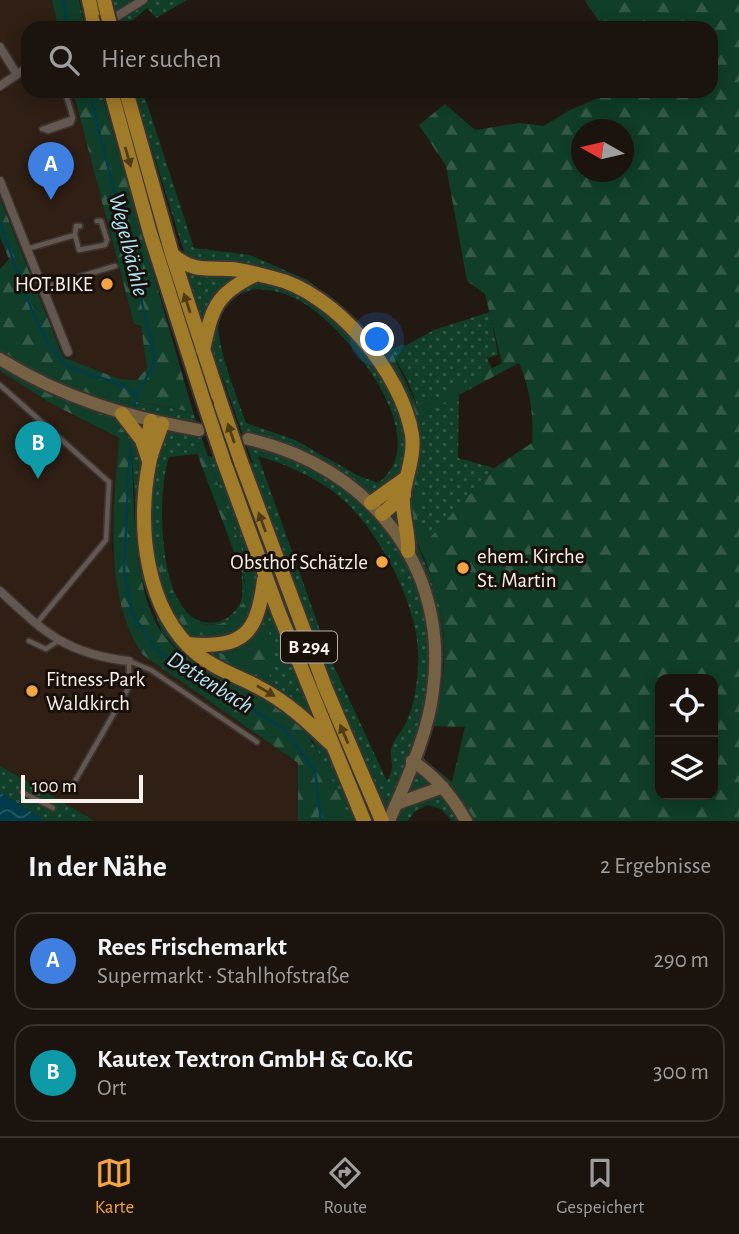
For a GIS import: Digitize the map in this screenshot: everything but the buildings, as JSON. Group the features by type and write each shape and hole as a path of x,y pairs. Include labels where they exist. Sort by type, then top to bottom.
{"highway":[{"path":"89,0 94,21"},
{"name":"B 294","path":"113,98 150,233 223,459 330,743 363,817"},
{"name":"B 294","path":"128,98 172,254 241,462 325,687 382,821"},
{"path":"172,254 191,268 229,269 283,281 318,299 370,349 393,382 410,425 412,455 404,495 408,551"},
{"path":"203,352 211,316 220,298 228,289 255,275"},
{"path":"122,414 147,455"},
{"path":"157,423 147,455 146,520 150,573 164,611 187,644 212,664 281,700 330,743"},
{"path":"371,503 406,478"},
{"path":"382,514 404,495"},
{"path":"187,644 217,647 233,643 247,632 260,609 265,575"}],"main road":[{"path":"0,359 73,398 157,423 199,430"},
{"path":"248,439 311,459 371,503 408,551 427,598 435,656 431,704 389,821"},
{"path":"410,766 440,784 466,821"},
{"path":"396,804 440,784"}],"street":[{"path":"103,21 143,0"},
{"path":"0,47 16,73"},
{"path":"0,86 21,70"},
{"path":"0,181 68,352"},
{"path":"1,596 58,641 108,659 129,661"}],"lane":[{"path":"42,129 73,118 67,98"},
{"path":"80,226 76,226 75,235 79,250 105,245 107,240 101,221 97,221"},
{"path":"27,249 75,235"},
{"path":"41,289 115,266"},
{"path":"0,384 109,482 106,540 36,625"},
{"path":"29,641 46,649 58,641"},
{"path":"71,788 129,687 129,661 151,670 257,743"},
{"path":"22,792 53,808"}],"shaded area":[{"path":"0,0 52,0 56,21 21,21 21,98 75,98 134,324 141,326 147,351 147,368 137,380 119,379 63,357 0,198"},
{"path":"0,371 52,404 119,438 112,548 143,655 298,763 298,821 95,821 0,766"}],"green space":[{"path":"52,0 79,0 84,21 56,21"},
{"path":"111,0 187,0 156,18 147,8 132,21 116,21"},
{"path":"585,0 739,0 739,821 471,821 452,782 465,727 432,726 443,679 443,629 438,597 410,511 414,477 420,487 417,518 428,540 494,468 532,443 530,402 519,363 414,419 374,346 389,350 404,344 405,348 392,353 418,408 502,363 485,294 467,281 446,166 419,125 445,104 475,130 520,123 544,126 568,111 598,98 718,98 718,21 598,21"},
{"path":"75,98 103,98 193,412 134,401 125,431 131,446 136,542 152,614 162,633 189,659 275,704 301,727 318,752 351,821 298,821 298,763 143,655 130,631 116,578 114,521 119,438 52,404 0,371 0,269 9,259 0,237 0,198 63,357 119,379 137,380 147,368 141,326 134,324"},
{"path":"136,98 145,98 194,248 250,255 307,280 338,304 365,332 414,418 459,394 458,458 494,468 428,541 417,518 414,478 414,514 419,548 439,599 444,639 442,680 423,758 452,782 471,821 452,821 441,809 427,805 414,812 408,821 392,821 377,788 357,821 351,821 313,741 180,652 162,632 141,577 131,446 125,431 133,401 193,412 205,448 196,448 197,454 169,457 165,474 162,528 165,557 172,584 182,606 198,620 218,622 225,619 241,601 242,574 245,590 243,604 236,614 226,621 213,624 200,623 187,617 176,605 167,584 159,547 154,547 180,625 238,629 251,576 208,456 253,463 185,273 185,255","holes":["254,289 274,291 305,304 323,317 362,360 380,387 392,414 398,440 394,464 378,483 359,476 295,440 246,423 222,351 218,323 220,313 234,297","258,456 308,476 327,487 351,508 381,548 405,596 418,644 417,681 409,716 392,746 392,769 387,781 330,658","267,621 269,678 222,654 236,650"]},
{"path":"490,312 498,355 487,358 492,369 418,408 408,381 392,353 434,330"},
{"path":"195,448 205,448 251,576 251,598 245,619 231,634 221,637 197,634 179,624 164,597 153,547 159,547 169,591 186,615 197,622 210,625 232,618 240,609 245,596 245,581"},
{"path":"267,620 274,660 269,678 219,658 222,654 236,650"},
{"path":"0,766 95,821 46,821 0,792"}],"water":[{"path":"0,792 46,821 0,821"}],"waterway":[{"name":"Wegelbächle","path":"63,0 67,21"},
{"name":"Wegelbächle","path":"91,98 155,355 153,367 136,395"},
{"path":"0,222 28,301 48,342 59,357 70,367 112,381 135,394"},
{"name":"Dettenbach","path":"134,409 136,395"},
{"name":"Dettenbach","path":"130,448 124,570 132,614 157,650 284,729 315,771 321,821"}],"place":[{"name":"Rees Frischemarkt","path":"51,200"},
{"name":"HOT.BIKE","path":"107,284"},
{"name":"Kautex Textron GmbH & Co.KG","path":"38,479"},
{"name":"Obsthof Schätzle","path":"382,562"},
{"name":"ehem. Kirche St. Martin","path":"463,568"},
{"name":"Fitness-Park Waldkirch","path":"32,691"}]}
